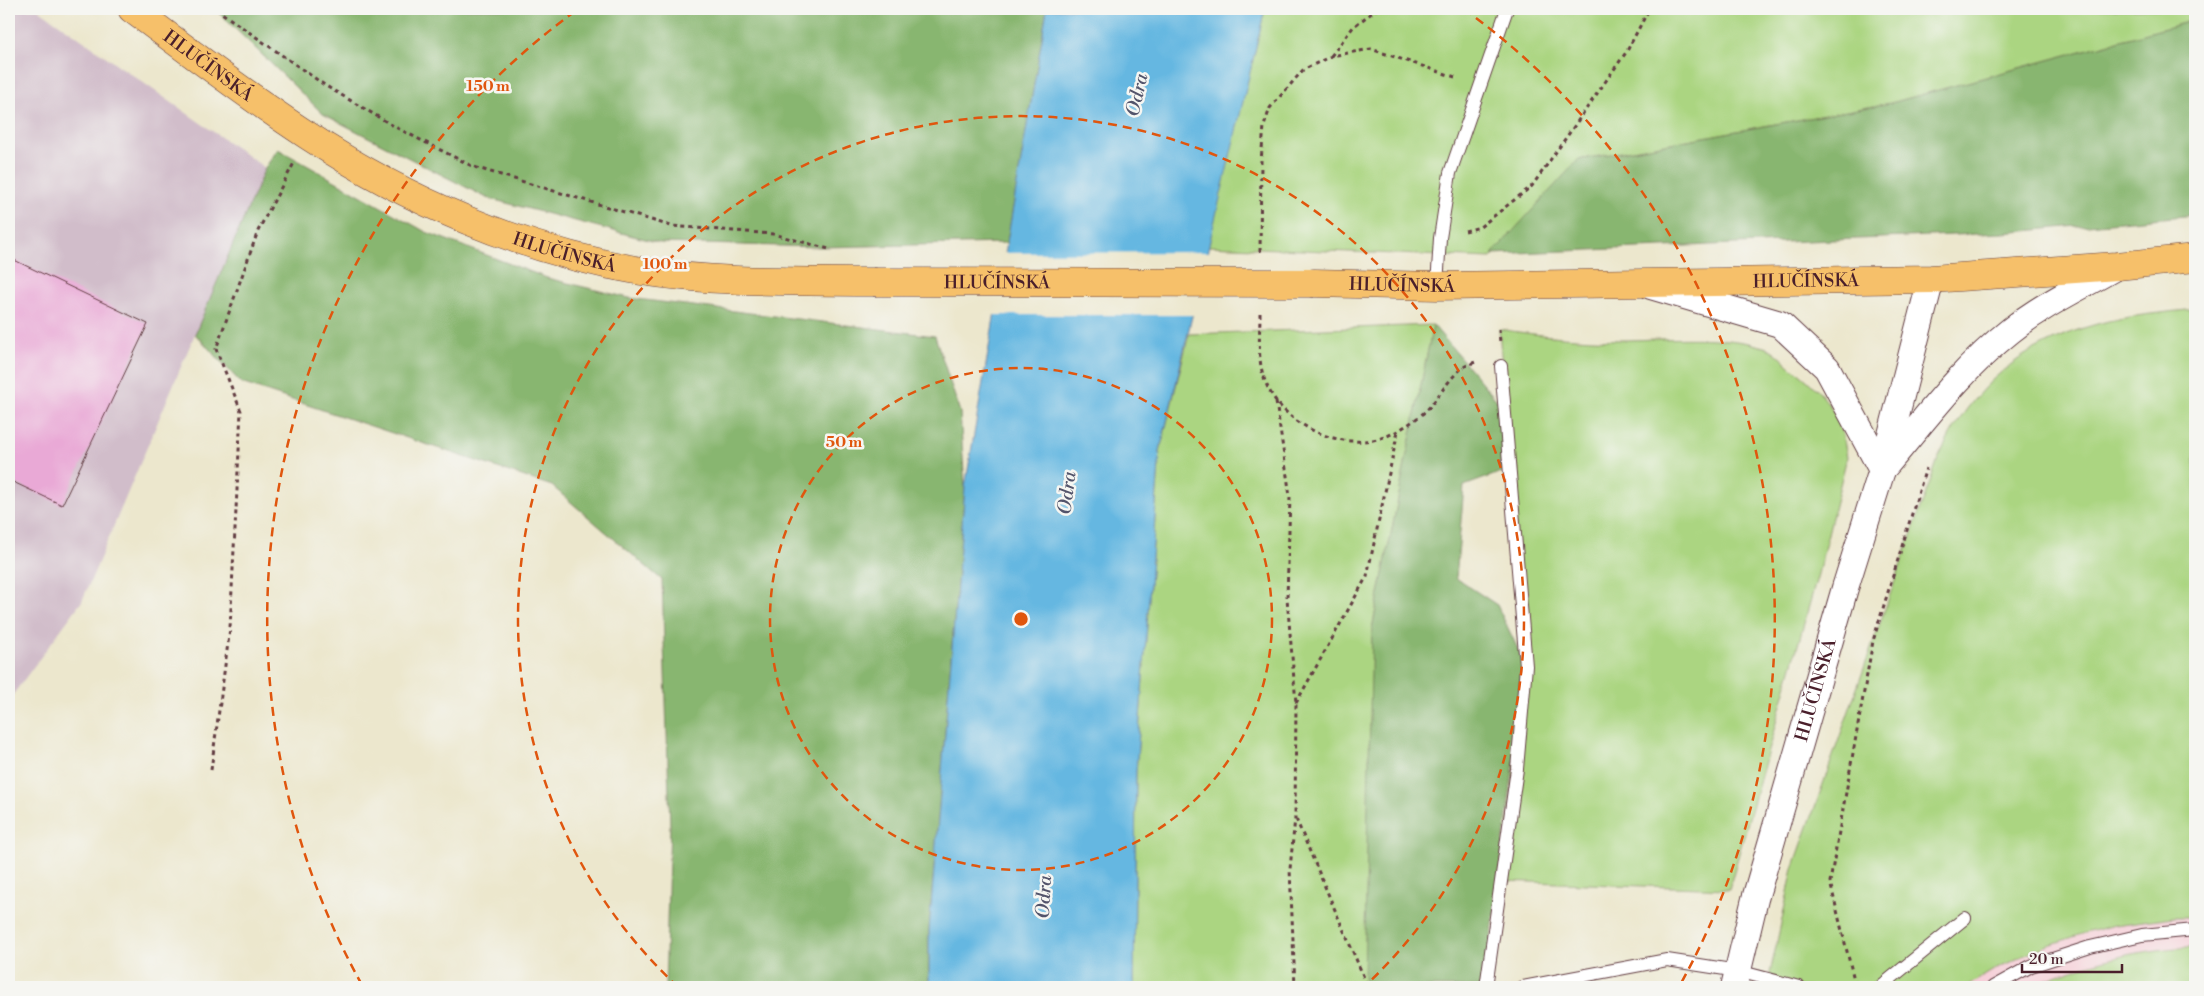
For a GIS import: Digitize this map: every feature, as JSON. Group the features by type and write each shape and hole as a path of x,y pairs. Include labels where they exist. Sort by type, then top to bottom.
{"main road":[{"name":"HLUČÍNSKÁ","path":"132,9 218,73 308,136 376,176 456,216 502,234 595,261 642,271 759,281 1314,283 1437,286 1931,279 2117,266 2195,258"}],"street":[{"path":"1640,283 1780,324 1827,368 1882,470 1969,367 2010,331 2046,307 2117,266"},
{"name":"HLUČÍNSKÁ","path":"1736,979 1755,899 1781,806 1882,470 1931,279"}],"lane":[{"path":"1437,286 1440,238 1450,173 1507,9"},
{"path":"1486,987 1515,778 1526,666 1501,366"},
{"path":"1880,987 1965,918"},
{"path":"1993,987 2031,966 2090,947 2142,935 2195,930"},
{"path":"1523,987 1667,960 1736,979 1799,987"}],"path":[{"path":"216,9 326,86 397,128 474,167 671,226 772,234 836,251"},
{"path":"1331,56 1354,26 1377,9"},
{"path":"1440,238 1480,227 1532,186 1627,51 1649,9"},
{"path":"211,770 230,628 241,411 216,349 258,231 308,136"},
{"path":"1276,402 1290,496 1287,598 1296,703 1295,818 1290,869 1294,987"},
{"path":"1296,703 1367,576 1398,431"},
{"path":"1856,987 1830,882 1872,641 1928,462"},
{"path":"1295,818 1368,987"}],"shaded area":[{"path":"9,9 38,9 265,168 82,601 9,700"},
{"path":"2173,917 2195,917 2195,987 1966,987 1997,968 2043,947 2114,925"}],"green space":[{"path":"215,9 1047,9 1007,243 821,247 660,243 487,198 323,114"},
{"path":"1265,9 2195,9 2195,20 1891,103 1578,160 1491,258 1208,246"},
{"path":"2195,20 2195,215 2003,233 1492,254 1578,160 1891,103"},
{"path":"278,149 426,232 547,278 629,298 935,336 960,412 965,487 929,930 929,987 665,987 670,826 662,580 552,486 241,383 195,334 265,168"},
{"path":"2195,309 2195,917 2173,917 2114,925 2085,933 2043,947 1997,968 1966,987 1767,987 1793,869 1938,459 1951,433 1966,410 2001,372 2045,344 2070,333 2121,318"},
{"path":"1433,325 1372,629 1368,987 1134,987 1136,772 1160,451 1189,334"},
{"path":"1433,325 1505,410 1510,469 1464,486 1456,578 1497,605 1526,666 1485,987 1368,987 1364,978 1372,629"},
{"path":"1499,329 1590,339 1713,339 1750,343 1770,349 1814,386 1830,405 1840,427 1847,457 1818,574 1729,889 1502,881 1526,666"},
{"path":"2177,948 2195,948 2195,987 2029,987 2083,966 2139,953"}],"water":[{"name":"Odra","path":"1047,9 1265,9 1160,451 1136,772 1134,987 929,987 929,930 965,487"}],"pier":[{"path":"1210,252 1196,315 992,315 1003,253"}],"building":[{"path":"12,259 148,324 62,505 9,480 9,266"}]}
